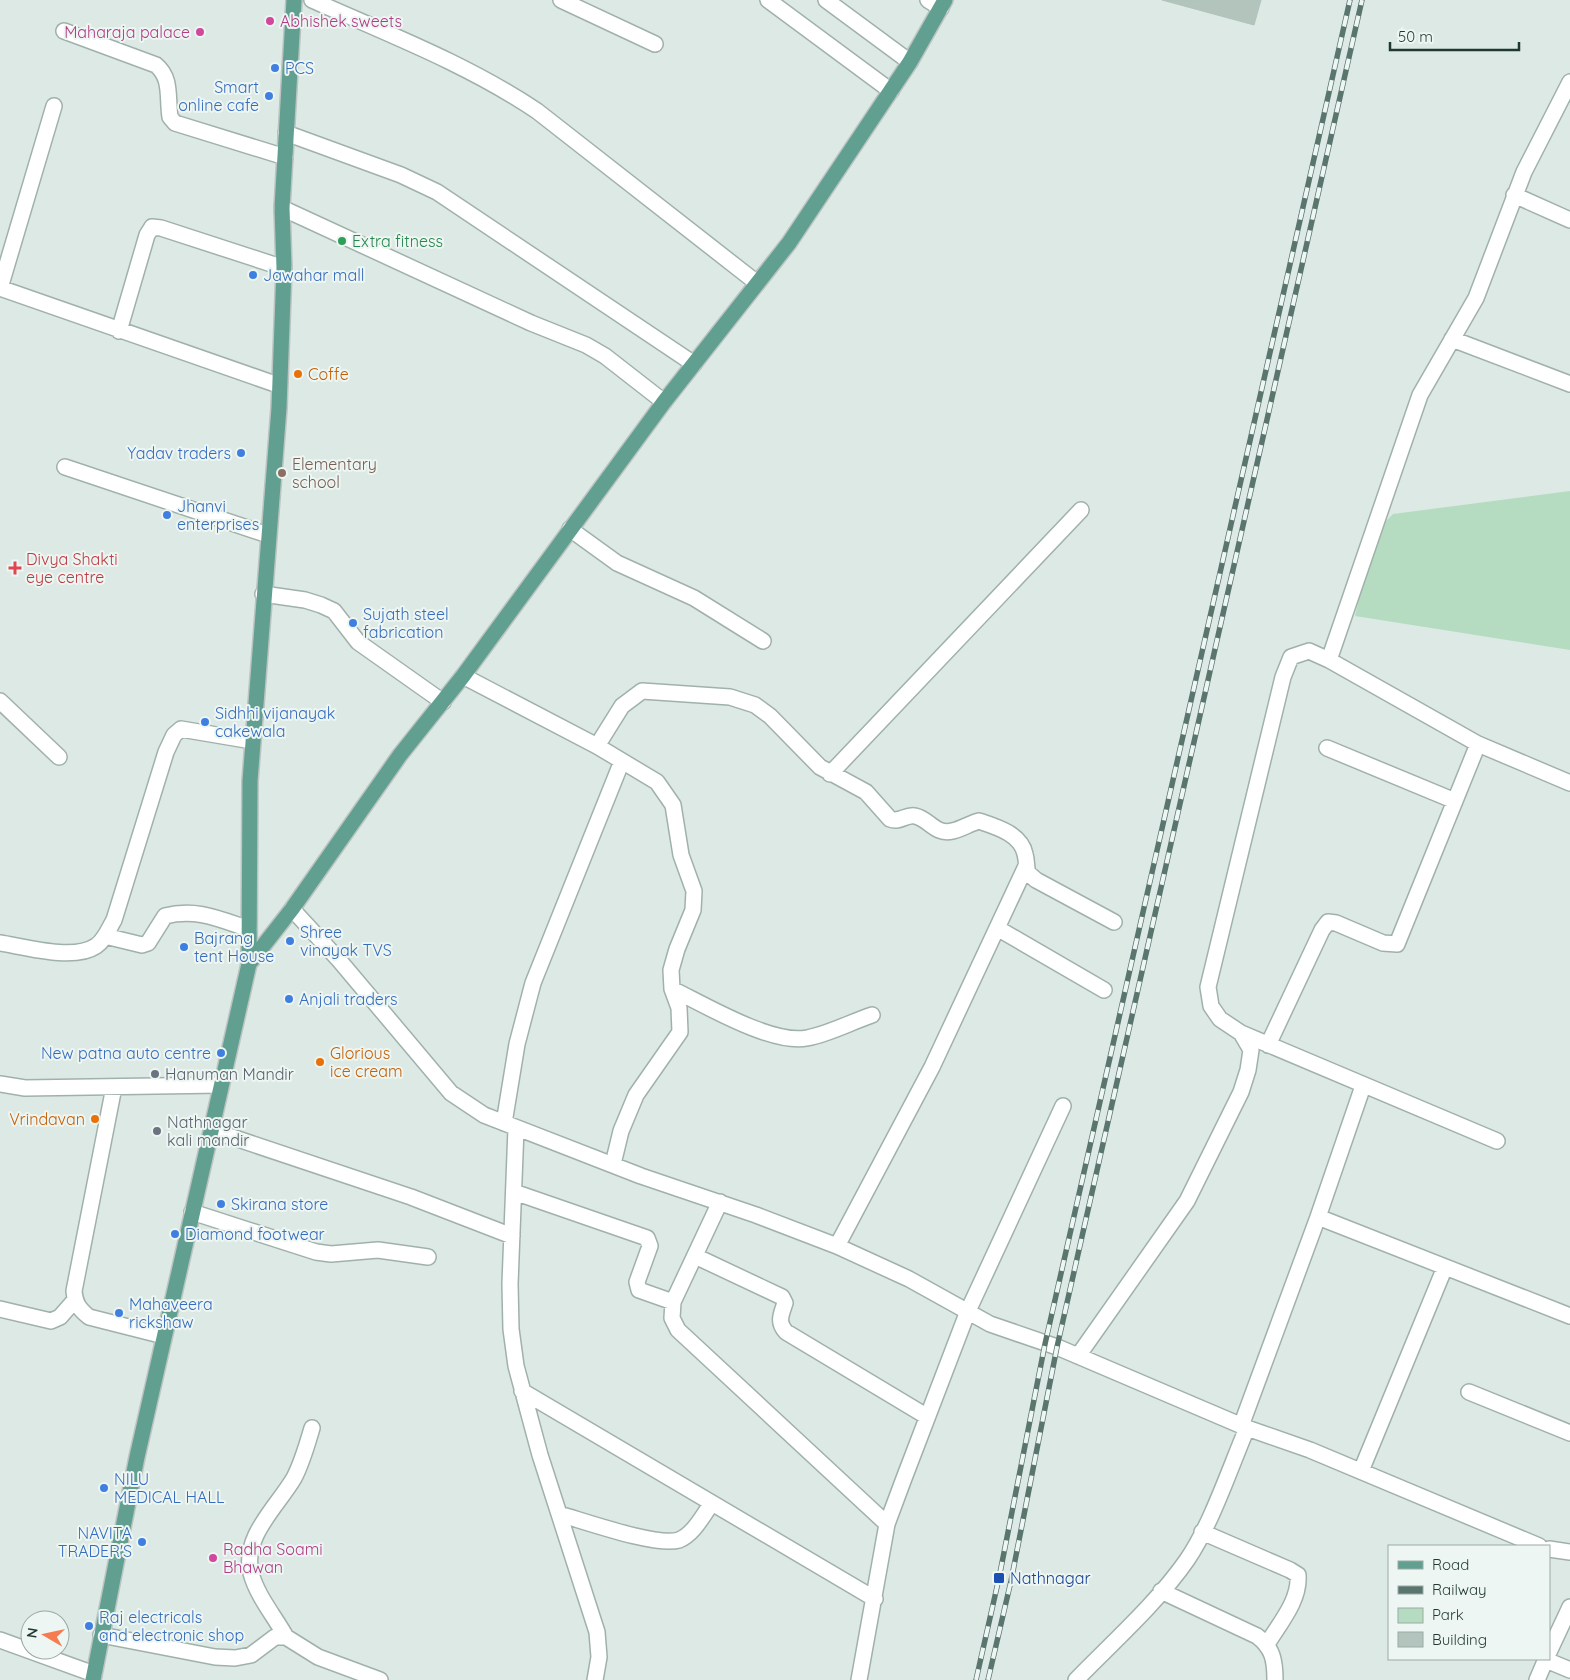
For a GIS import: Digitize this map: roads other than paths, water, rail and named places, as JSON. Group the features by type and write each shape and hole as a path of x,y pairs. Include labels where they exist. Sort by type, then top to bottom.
{"main road":[{"path":"93,1677 164,1336 249,964 250,781 263,594 279,408 278,385 284,268 282,208 294,0"},
{"path":"249,964 292,909 394,763 463,676 664,402 789,243 910,62 938,3"}],"street":[{"path":"312,0 466,69 502,88 537,112 757,283"},
{"path":"562,0 656,44"},
{"path":"768,0 891,91"},
{"path":"826,0 910,62"},
{"path":"64,31 156,65 164,72 168,89 170,117 176,122 285,157"},
{"path":"1329,660 1420,395 1486,278 1514,195 1570,82"},
{"path":"54,106 0,288 278,385"},
{"path":"286,133 401,175 437,192 694,364"},
{"path":"1514,195 1570,220"},
{"path":"282,208 531,323 586,345 604,356 664,402"},
{"path":"119,331 147,235 152,227 162,228 284,268"},
{"path":"1452,339 1570,384"},
{"path":"65,467 268,535"},
{"path":"830,774 1080,510"},
{"path":"570,529 617,563 694,598 763,641"},
{"path":"263,594 305,600 322,605 334,612 358,642 443,702"},
{"path":"1497,1141 1241,1033 1220,1019 1211,1006 1208,987 1283,677 1291,657 1309,651 1329,660 1478,744 1570,783"},
{"path":"463,676 622,761 656,782 673,805 681,855 694,891 693,910 677,948 671,970 672,989 679,1008 680,1032 636,1095 623,1124 612,1164"},
{"path":"597,746 622,706 642,691 730,697 755,705 770,716 830,774 866,792 883,813 895,821 914,815 922,818 940,831 951,832 980,821 1003,830 1021,843 1028,874 1114,922"},
{"path":"0,701 59,757"},
{"path":"0,943 65,953 83,951 96,946 105,936 114,920 166,752 174,735 181,729 192,729 252,741"},
{"path":"1268,1045 1322,930 1328,922 1336,923 1383,943 1397,944 1478,744"},
{"path":"1327,748 1455,801"},
{"path":"595,1680 599,1657 597,1632 522,1391 511,1329 514,1192 510,1126 517,1044 533,983 622,761"},
{"path":"837,1246 932,1067 1026,866"},
{"path":"292,909 339,960 452,1093 484,1115 837,1246 909,1278 1004,1330 1078,1356 1244,1427 1310,1450 1537,1545"},
{"path":"105,936 142,945 148,943 165,916 181,912 196,912 249,929"},
{"path":"997,928 1104,990"},
{"path":"672,989 759,1030 794,1039 807,1038 872,1014"},
{"path":"1078,1356 1187,1201 1241,1092 1248,1070 1251,1050 1241,1033"},
{"path":"0,1084 25,1088 221,1085"},
{"path":"114,1086 74,1290 75,1300 79,1310 89,1317 164,1336"},
{"path":"1076,1680 1161,1591 1188,1558 1202,1532 1244,1427 1364,1086"},
{"path":"859,1680 887,1524 926,1416 968,1311 1063,1106"},
{"path":"211,1130 410,1197 512,1236"},
{"path":"514,1192 648,1238 650,1246 637,1282 639,1290 673,1302"},
{"path":"720,1202 673,1302 672,1318 678,1330 887,1524"},
{"path":"192,1212 316,1252 331,1254 378,1250 428,1257"},
{"path":"1318,1217 1570,1316"},
{"path":"695,1256 782,1298 785,1304 780,1318 781,1326 786,1332 926,1416"},
{"path":"1361,1471 1445,1268"},
{"path":"0,1309 51,1321 60,1318 75,1300"},
{"path":"522,1391 875,1599"},
{"path":"1469,1392 1570,1433"},
{"path":"312,1428 295,1476 254,1537 249,1557 251,1573 258,1590 286,1637 318,1657 380,1680"},
{"path":"559,1514 647,1538 666,1541 679,1540 691,1533 712,1503"},
{"path":"1202,1532 1298,1575 1298,1584 1293,1603 1267,1644"},
{"path":"1550,1549 1570,1552"},
{"path":"1161,1591 1257,1636 1267,1644 1275,1665 1274,1680"},
{"path":"1550,1650 1570,1606"},
{"path":"101,1635 215,1657 235,1658 250,1655 274,1637 286,1637"},
{"path":"0,1640 93,1677"},
{"path":"1550,1659 1570,1670"},
{"path":"1537,1680 1546,1660"}],"railway":[{"path":"976,1680 999,1578 1045,1344 1350,0"},
{"path":"988,1680 1011,1581 1057,1347 1362,0"}],"place":[{"name":"Abhishek sweets","path":"270,21"},
{"name":"Maharaja palace","path":"200,32"},
{"name":"PCS","path":"275,68"},
{"name":"Smart online cafe","path":"269,96"},
{"name":"Extra fitness","path":"342,241"},
{"name":"Jawahar mall","path":"253,275"},
{"name":"Coffe","path":"298,374"},
{"name":"Yadav traders","path":"241,453"},
{"name":"Elementary school","path":"282,473"},
{"name":"Jhanvi enterprises","path":"167,515"},
{"name":"Divya Shakti eye centre","path":"15,568"},
{"name":"Sujath steel fabrication","path":"353,623"},
{"name":"Sidhhi vijanayak cakewala","path":"205,722"},
{"name":"Shree vinayak TVS","path":"290,941"},
{"name":"Bajrang tent House","path":"184,947"},
{"name":"Anjali traders","path":"289,999"},
{"name":"New patna auto centre","path":"221,1053"},
{"name":"Glorious ice cream","path":"320,1062"},
{"name":"Hanuman Mandir","path":"155,1074"},
{"name":"Vrindavan","path":"95,1119"},
{"name":"Nathnagar kali mandir","path":"157,1131"},
{"name":"Skirana store","path":"221,1204"},
{"name":"Diamond footwear","path":"175,1234"},
{"name":"Mahaveera rickshaw","path":"119,1313"},
{"name":"NILU MEDICAL HALL","path":"104,1488"},
{"name":"NAVITA TRADER'S","path":"142,1542"},
{"name":"Radha Soami Bhawan","path":"213,1558"},
{"name":"Nathnagar","path":"999,1578"},
{"name":"Raj electricals and electronic shop","path":"89,1626"}]}
